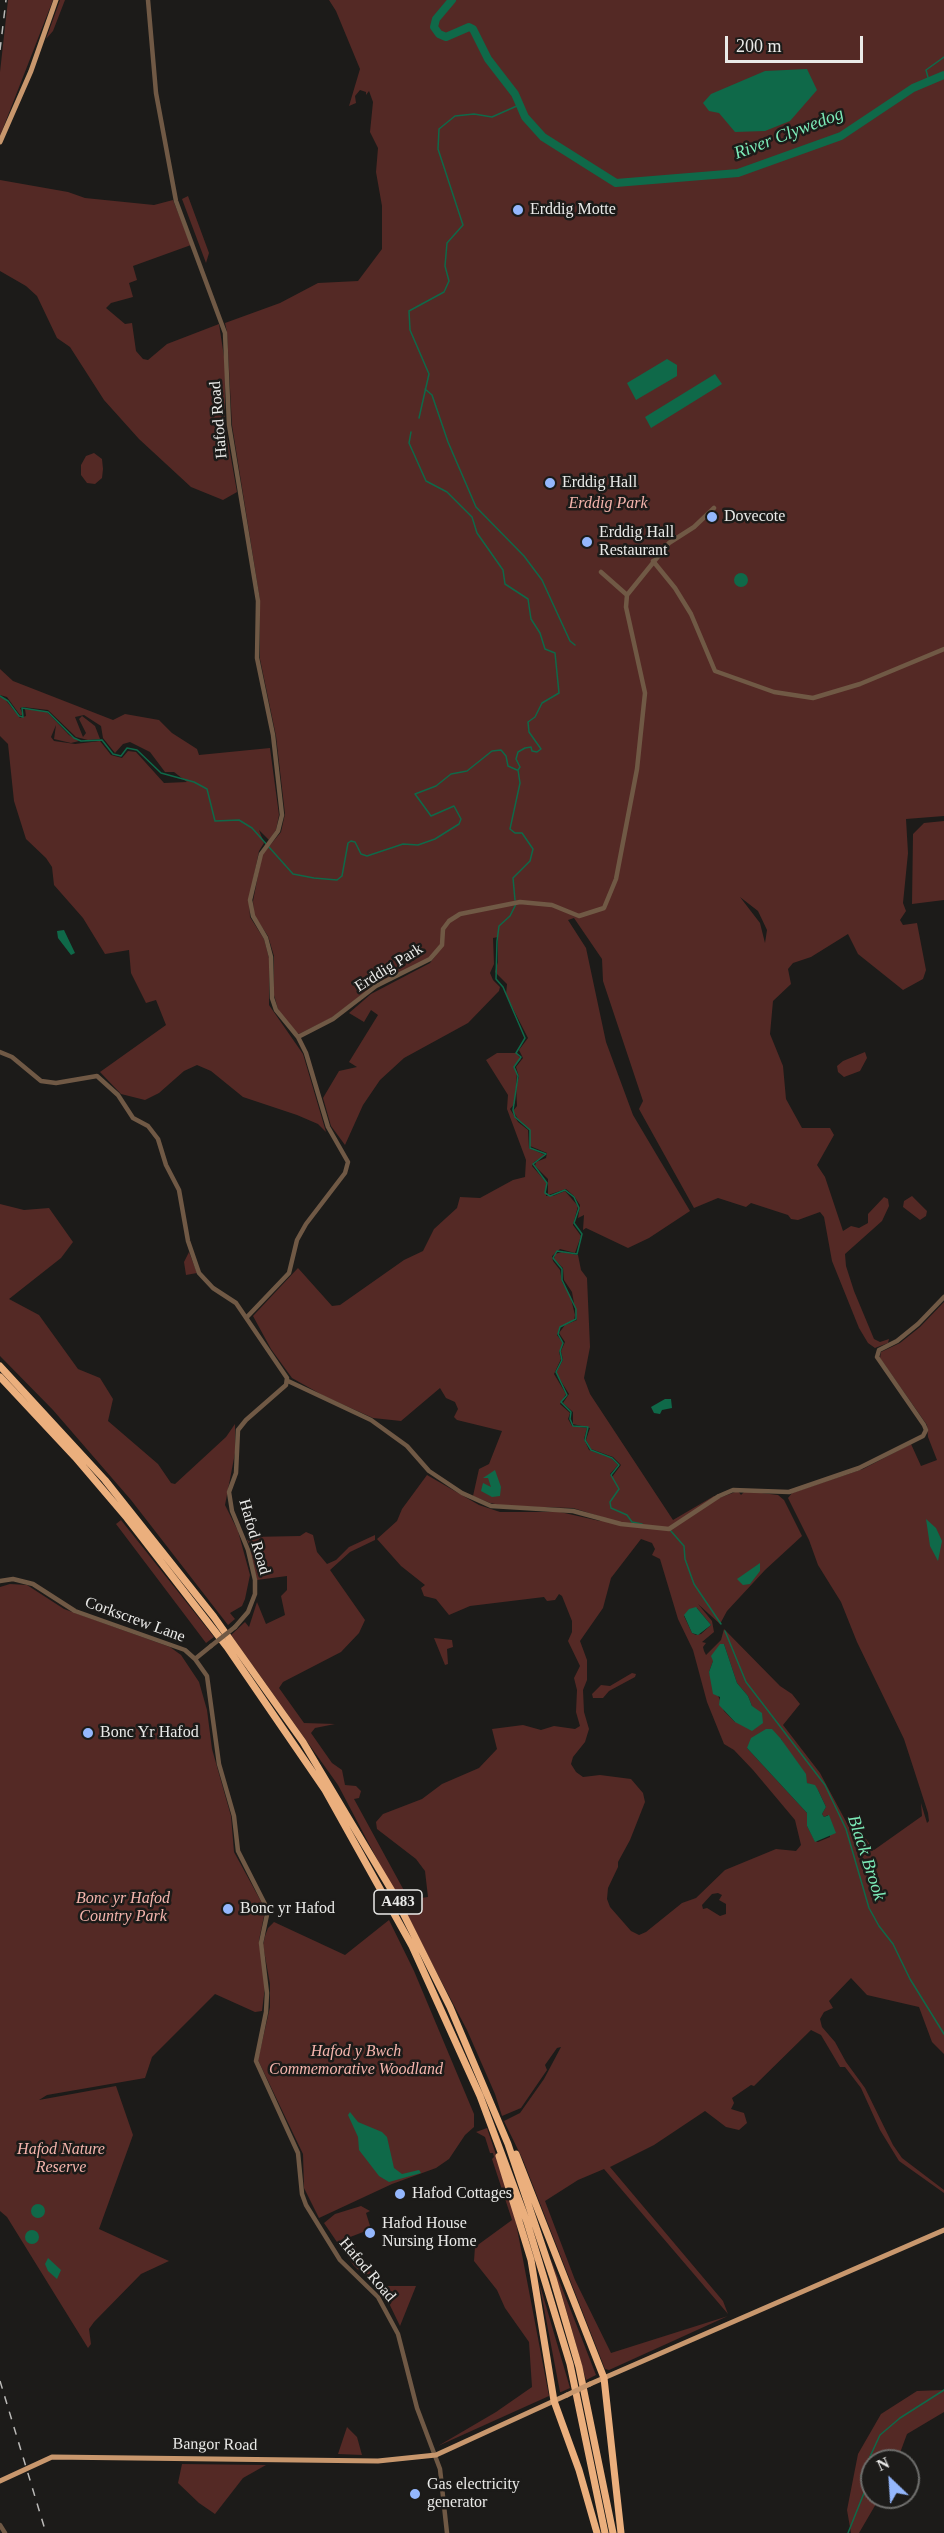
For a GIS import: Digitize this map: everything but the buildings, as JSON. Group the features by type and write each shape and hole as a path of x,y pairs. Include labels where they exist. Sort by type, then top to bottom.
{"highway":[{"name":"A483","path":"0,1366 53,1421 158,1543 260,1678 344,1807 416,1935 460,2027 508,2144 553,2278 579,2367 613,2533"},
{"name":"A483","path":"0,1377 75,1457 149,1545 227,1647 290,1737 352,1837 412,1946 442,2008 494,2133 527,2222 557,2318 589,2449 604,2533"},
{"path":"494,2133 496,2148 531,2260 554,2401 579,2470 597,2533"},
{"path":"508,2144 517,2156 604,2378 621,2533"}],"main road":[{"path":"0,142 30,71 56,0"},
{"name":"Bangor Road","path":"0,2481 52,2457 378,2461 436,2455 590,2384 944,2230"}],"street":[{"name":"Hafod Road","path":"148,0 156,93 176,201 225,333 233,454 258,601 257,658 271,725 282,815 279,831 261,854 250,900 253,916 266,938 271,957 272,998 276,1010 298,1038"},
{"path":"601,572 627,595 669,543 694,527 714,508"},
{"path":"653,561 675,588 691,615 715,671 774,692 813,698 860,684 944,649"},
{"name":"Erddig Park","path":"298,1038 333,1019 376,986 430,959 442,945 443,929 449,921 460,914 516,902 552,905 579,916 604,908 613,891 637,769 645,693 626,607 627,595"},
{"path":"248,1317 289,1273 297,1240 306,1224 345,1173 348,1162 328,1127 306,1053 298,1038"},
{"path":"0,1052 12,1057 41,1081 56,1083 97,1077 118,1095 133,1118 148,1126 158,1139 166,1165 178,1190 188,1241 200,1274 213,1288 236,1303 248,1317 288,1382 371,1420 407,1446 429,1472 462,1493 491,1506 573,1511 621,1524 669,1529 719,1496 733,1490 789,1492 859,1468 923,1436 926,1430 877,1357 879,1350 897,1341 918,1324 944,1297"},
{"name":"Hafod Road","path":"288,1382 238,1430 236,1473 229,1492 232,1511 248,1550 255,1580 255,1594 248,1612 235,1628 195,1659 207,1676 210,1689 217,1753 234,1816 238,1851 268,1910 261,1943 267,1994 266,2012 256,2061 298,2153 302,2194 306,2205 337,2256 378,2298 393,2324 422,2424 436,2455 447,2533"},
{"name":"Corkscrew Lane","path":"0,1581 13,1579 33,1584 75,1611 175,1646 195,1659"},
{"path":"0,2525 5,2533"}],"green space":[{"path":"8,0 53,0 0,136 0,72"},
{"path":"60,0 65,0 53,31 46,39"},
{"name":"Erddig Park","path":"329,0 944,0 944,816 906,819 908,853 903,903 906,911 900,920 903,925 917,923 926,970 923,979 903,990 858,954 848,934 811,957 793,963 788,969 791,984 773,1001 770,1034 783,1066 786,1099 802,1128 830,1128 834,1135 817,1165 825,1177 843,1231 851,1226 859,1228 868,1223 868,1214 884,1197 888,1199 889,1206 882,1221 845,1254 846,1266 854,1291 874,1339 880,1342 889,1339 888,1343 875,1348 868,1343 859,1328 832,1261 824,1217 820,1212 798,1220 751,1203 746,1207 718,1198 694,1208 639,1109 643,1101 603,981 602,959 574,918 568,920 586,948 606,1042 633,1115 690,1211 649,1238 628,1248 586,1228 583,1230 584,1215 578,1218 580,1205 574,1196 566,1189 548,1195 548,1179 535,1166 536,1162 546,1158 547,1153 530,1146 530,1130 513,1111 517,1106 516,1086 519,1077 516,1067 523,1058 519,1050 528,1038 506,995 507,984 495,972 498,962 498,937 493,938 494,964 490,973 500,987 499,991 468,1023 404,1058 380,1080 363,1105 345,1145 331,1126 323,1098 339,1071 357,1067 349,1062 378,1015 371,1010 364,1022 349,1013 371,994 430,963 436,955 375,985 331,1018 299,1034 289,1028 278,1009 274,995 274,956 268,936 254,915 253,901 262,855 281,832 285,814 276,736 260,659 260,600 232,425 225,323 280,303 318,283 358,281 382,249 382,206 376,172 378,148 370,132 373,102 369,91 366,95 366,92 360,90 355,96 356,103 349,106 360,69 336,11","holes":["740,897 758,911 767,930 765,943 760,923"]},
{"path":"0,180 68,192 85,198 154,205 173,200 191,245 133,266 137,280 129,283 133,297 111,303 106,308 125,324 132,323 136,351 143,359 148,360 167,344 219,324 225,363 225,424 237,492 223,500 191,487 139,439 104,400 70,347 57,338 37,296 26,286 0,271"},
{"path":"188,196 209,253 206,263 182,199"},
{"path":"94,453 102,459 103,469 102,478 95,484 87,483 81,475 81,465 86,456"},
{"path":"0,669 13,681 113,720 125,714 159,720 172,733 197,749 199,755 270,748 279,815 276,830 269,840 259,830 264,843 259,851 249,900 250,917 264,939 269,958 269,1005 303,1054 326,1132 318,1124 297,1115 243,1097 211,1071 197,1065 184,1071 159,1093 145,1100 121,1094 100,1072 166,1025 156,1000 146,1003 131,973 129,950 105,954 83,918 54,885 52,867 46,858 26,839 14,801 8,744 0,736 0,697 4,698 20,718 26,716 25,709 47,712 69,735 79,741 71,743 54,739 56,725 51,737 54,741 75,744 100,741 111,755 122,758 128,751 136,752 164,783 187,782 174,772 165,772 150,752 130,742 123,744 115,753 103,738 101,726 84,715 75,717 83,737 86,733 79,719 82,716 95,726 100,739 88,740 76,737 48,710 23,707 20,708 23,715 20,715 7,697 0,695"},
{"path":"944,821 944,900 912,904 913,834 924,823"},
{"path":"865,1052 867,1058 860,1071 844,1077 838,1072 837,1066 843,1061"},
{"path":"497,1053 516,1053 521,1059 514,1066 517,1072 515,1103 510,1109 518,1122 528,1130 529,1148 545,1155 532,1166 546,1182 546,1196 565,1191 578,1206 573,1225 581,1236 575,1253 560,1249 552,1256 560,1270 562,1282 570,1295 575,1315 574,1320 560,1327 557,1335 563,1343 559,1352 561,1359 554,1374 566,1394 560,1404 570,1413 568,1419 572,1426 587,1428 584,1439 589,1450 611,1458 618,1465 610,1474 612,1477 621,1465 613,1457 591,1449 586,1440 590,1428 573,1424 573,1412 563,1403 569,1394 556,1373 563,1360 561,1351 565,1342 559,1333 565,1325 577,1320 572,1292 564,1280 563,1268 554,1259 555,1254 562,1252 578,1255 581,1270 587,1278 590,1347 584,1378 590,1394 673,1520 714,1496 719,1498 738,1491 741,1495 745,1491 778,1495 784,1500 802,1536 765,1570 727,1611 720,1624 698,1604 712,1621 714,1632 702,1642 706,1643 703,1647 704,1651 706,1655 721,1640 724,1629 780,1686 792,1694 800,1704 783,1725 820,1773 850,1829 861,1832 874,1850 922,1816 921,1803 927,1823 928,1813 904,1739 857,1642 841,1602 818,1565 809,1540 788,1498 792,1493 863,1469 911,1444 921,1466 937,1460 928,1437 927,1425 880,1358 881,1352 900,1343 920,1327 944,1302 944,2054 932,2042 919,2007 867,1995 851,1978 829,2001 833,2008 824,2012 820,2019 822,2027 835,2042 865,2088 893,2145 902,2158 944,2190 944,2193 899,2161 880,2130 861,2088 845,2067 840,2067 821,2035 811,2030 754,2086 751,2085 732,2098 734,2103 731,2109 744,2113 747,2123 739,2130 726,2127 705,2111 654,2145 610,2167 723,2301 728,2314 604,2169 578,2180 545,2201 575,2280 611,2353 728,2316 609,2370 605,2369 523,2160 504,2121 520,2113 544,2079 561,2047 557,2048 545,2065 547,2070 521,2108 502,2116 495,2094 467,2030 338,1785 231,1635 245,1622 249,1627 257,1602 266,1624 285,1615 281,1596 287,1590 287,1576 257,1580 250,1555 252,1550 247,1540 250,1537 300,1536 306,1532 313,1535 317,1552 327,1564 336,1560 349,1547 375,1535 375,1540 350,1552 330,1570 365,1620 359,1633 341,1652 283,1682 279,1688 304,1723 335,1724 315,1728 311,1733 332,1763 342,1770 345,1785 356,1786 361,1791 359,1798 354,1799 413,1907 421,1898 428,1897 425,1871 416,1859 377,1829 376,1822 383,1814 422,1799 442,1784 479,1768 497,1749 492,1729 523,1725 541,1730 554,1726 575,1729 580,1726 576,1712 577,1690 574,1678 580,1666 568,1641 572,1632 572,1621 562,1596 559,1594 555,1600 547,1601 544,1597 470,1606 449,1615 436,1599 424,1596 421,1588 425,1585 401,1566 377,1539 397,1521 402,1509 427,1475 479,1505 500,1512 560,1512 600,1521 602,1517 573,1508 505,1506 473,1496 479,1469 489,1464 502,1431 457,1420 454,1417 458,1409 455,1402 446,1398 440,1388 401,1421 373,1418 324,1396 292,1378 271,1349 253,1316 298,1268 332,1306 340,1305 404,1260 423,1251 434,1229 457,1208 460,1197 480,1198 513,1180 525,1177 526,1160 507,1109 508,1095 486,1060","holes":["641,1539 652,1543 655,1549 652,1555 660,1559 678,1619 693,1650 707,1702 724,1744 734,1750 753,1770 795,1820 801,1845 796,1851 776,1849 725,1870 696,1898 682,1903 639,1935 631,1931 610,1907 607,1899 608,1888 618,1862 630,1840 645,1802 643,1793 631,1779 600,1775 583,1777 571,1764 573,1757 585,1742 589,1729 584,1712 583,1690 587,1680 587,1660 580,1641 603,1608 611,1578","697,1608 711,1625 701,1634 696,1635 692,1633 684,1616","724,1644 737,1683 748,1696 752,1706 735,1722 724,1711 709,1672","781,1739 807,1783 818,1790 826,1807 822,1814 824,1817 828,1815 830,1837 815,1841 807,1826 807,1813 747,1748","718,1893 722,1895 719,1900 726,1904 726,1914 720,1916 707,1908 703,1909 702,1905 712,1894"]},
{"path":"912,1196 927,1211 926,1216 920,1220 903,1207 904,1201"},
{"path":"0,1204 24,1210 49,1208 73,1242 61,1258 9,1299 39,1315 78,1369 100,1378 113,1399 108,1421 158,1464 171,1483 175,1484 226,1437 235,1424 235,1453 225,1505 238,1531 250,1575 242,1606 230,1613 235,1619 228,1625 131,1500 53,1410 0,1356"},
{"path":"189,1252 197,1273 186,1275 184,1262"},
{"path":"121,1520 214,1637 206,1643 116,1524"},
{"name":"Bonc yr Hafod Country Park","path":"10,1584 27,1585 64,1609 170,1647 181,1655 199,1682 207,1710 212,1749 231,1816 234,1852 263,1905 264,1916 259,1940 265,1987 262,2011 255,2012 215,1994 152,2057 145,2078 47,2095 39,2100 116,2086 133,2135 99,2229 169,2261 141,2274 94,2322 89,2329 91,2344 88,2348 7,2217 0,2211 0,1587"},
{"path":"434,1638 452,1640 453,1647 447,1649 448,1664 445,1665"},
{"path":"632,1673 636,1674 635,1677 609,1691 603,1698 593,1698 592,1694 601,1685 610,1686"},
{"name":"Hafod y Bwch Commemorative Woodland","path":"389,1920 414,1971 474,2114 474,2127 465,2135 449,2159 436,2168 392,2184 319,2218 304,2188 303,2154 258,2060 270,2007 270,1984 263,1945 265,1936 268,1928 274,1922 345,1955"},
{"path":"487,2128 512,2202 549,2396 438,2446 496,2412 532,2387 529,2342 505,2308 497,2290 474,2261 475,2247 512,2220 492,2159 493,2153 490,2153 485,2137 476,2132"},
{"path":"361,2206 370,2211 366,2213 371,2229 345,2239 339,2245 324,2223 335,2214"},
{"path":"350,2242 356,2246 358,2259 384,2286 416,2286 400,2326 385,2295 354,2266 343,2250"},
{"path":"550,2257 596,2375 586,2380 568,2316"},
{"path":"539,2282 570,2388 561,2392 560,2392"},
{"path":"944,2390 944,2412 907,2434 901,2449 861,2449 881,2414 917,2391"},
{"path":"347,2427 357,2437 362,2455 338,2454"},
{"path":"860,2451 860,2509 873,2509 859,2533 851,2533 847,2510"},
{"path":"182,2464 266,2465 243,2478 215,2514 199,2503 178,2483"}],"shaded area":[{"path":"807,69 817,90 790,121 765,131 735,132 719,113 709,111 703,103 711,94 765,71"},
{"path":"667,359 677,365 677,376 636,400 627,383"},
{"path":"715,374 722,384 651,428 645,417"},
{"path":"741,573 746,575 748,580 746,585 741,587 736,585 734,580 736,575"},
{"path":"64,930 75,953 71,955 58,938 57,931"},
{"path":"665,1399 671,1399 672,1408 662,1410 660,1414 654,1413 651,1407"},
{"path":"495,1470 501,1487 500,1496 492,1497 481,1491 483,1483 491,1487 488,1478 483,1478"},
{"path":"926,1519 936,1528 942,1541 938,1561 930,1546"},
{"path":"760,1563 760,1571 750,1584 743,1585 737,1579"},
{"path":"696,1607 711,1625 698,1635 692,1633 684,1615 689,1609"},
{"path":"720,1644 724,1644 737,1683 748,1696 752,1706 762,1713 763,1723 752,1731 735,1722 719,1705 720,1697 713,1694 709,1672 713,1661 711,1656"},
{"path":"766,1729 772,1729 781,1739 806,1774 807,1783 815,1785 826,1807 822,1814 824,1817 829,1815 836,1833 815,1842 807,1826 807,1813 747,1748 751,1738"},
{"path":"350,2112 358,2122 382,2132 387,2137 394,2168 402,2174 419,2170 421,2173 389,2182 379,2176 359,2150 358,2137 348,2115"},
{"path":"35,2204 41,2204 45,2211 41,2218 35,2218 31,2214 31,2208"},
{"path":"32,2230 37,2232 39,2237 37,2242 32,2244 27,2242 25,2237 27,2232"},
{"path":"48,2258 61,2270 57,2279 48,2271 45,2264"}],"waterway":[{"name":"River Clywedog","path":"452,0 436,19 434,27 439,34 446,37 469,27 473,29 488,59 515,94 525,117 543,137 616,183 738,173 841,136 913,88 944,75"},
{"path":"929,81 926,70 944,57"},
{"name":"Black Brook","path":"419,418 429,374 410,330 409,311 444,292 449,281 445,266 447,243 463,225 438,149 439,129 455,116 474,114 492,117 519,105"},
{"path":"425,389 432,395 448,442 476,507 524,556 542,580 570,641 575,645"},
{"name":"Black Brook","path":"411,432 409,443 426,481 447,492 472,517 477,533 503,570 505,584 528,599 531,619 540,633 545,649 555,653 559,693 542,703 535,717 528,722 529,732 541,749 537,752 532,751 531,747 525,748 518,752 516,759 520,767 518,770 520,783 510,829 515,833 522,833 533,849 530,861 513,878 515,900"},
{"path":"0,696 8,701 19,716 23,717 22,708 48,712 74,738 81,741 102,740 113,754 121,756 127,748 137,750 161,773 194,782 207,789 215,821 239,820 252,828 293,874 314,878 337,880 342,876 348,843 351,841 355,842 361,854 367,856 403,844 418,845 435,839 459,824 461,819 454,806 431,816 415,794 436,786 451,774 467,771 492,751 501,750 506,756 508,766 517,770"},
{"name":"Black Brook","path":"516,904 510,916 499,926 496,979 503,987 525,1038 516,1053 521,1057 514,1067 518,1076 513,1110 515,1117 530,1130 530,1148 546,1154 533,1164 547,1183 545,1193 550,1196 565,1190 574,1197 579,1208 574,1223 582,1234 577,1254 557,1251 553,1258 562,1269 562,1280 576,1309 576,1319 560,1327 558,1334 563,1343 560,1351 562,1360 556,1372 567,1395 561,1402 571,1412 570,1419 573,1426 588,1427 585,1440 591,1450 612,1458 619,1465 611,1475 619,1489 610,1502 611,1508 627,1515 632,1522 642,1524"},
{"name":"Black Brook","path":"670,1530 684,1546 685,1559 694,1584 721,1624"},
{"name":"Black Brook","path":"725,1631 746,1682 825,1785 846,1829 869,1908 893,1944 910,1979 944,2034"},
{"name":"Black Brook","path":"848,2533 866,2488 861,2476 880,2435 900,2418 944,2390"}],"railway":[{"path":"0,50 6,0"},
{"path":"0,2381 46,2533"}],"place":[{"name":"Erddig Motte","path":"518,210"},
{"name":"Erddig Hall","path":"550,483"},
{"name":"Dovecote","path":"712,517"},
{"name":"Erddig Hall Restaurant","path":"587,542"},
{"name":"Bonc Yr Hafod","path":"88,1733"},
{"name":"Bonc yr Hafod","path":"228,1909"},
{"name":"Hafod Cottages","path":"400,2194"},
{"name":"Hafod House Nursing Home","path":"370,2233"},
{"name":"Gas electricity generator","path":"415,2494"}],"park label":[{"name":"Hafod Nature Reserve","path":"61,2159"}]}
